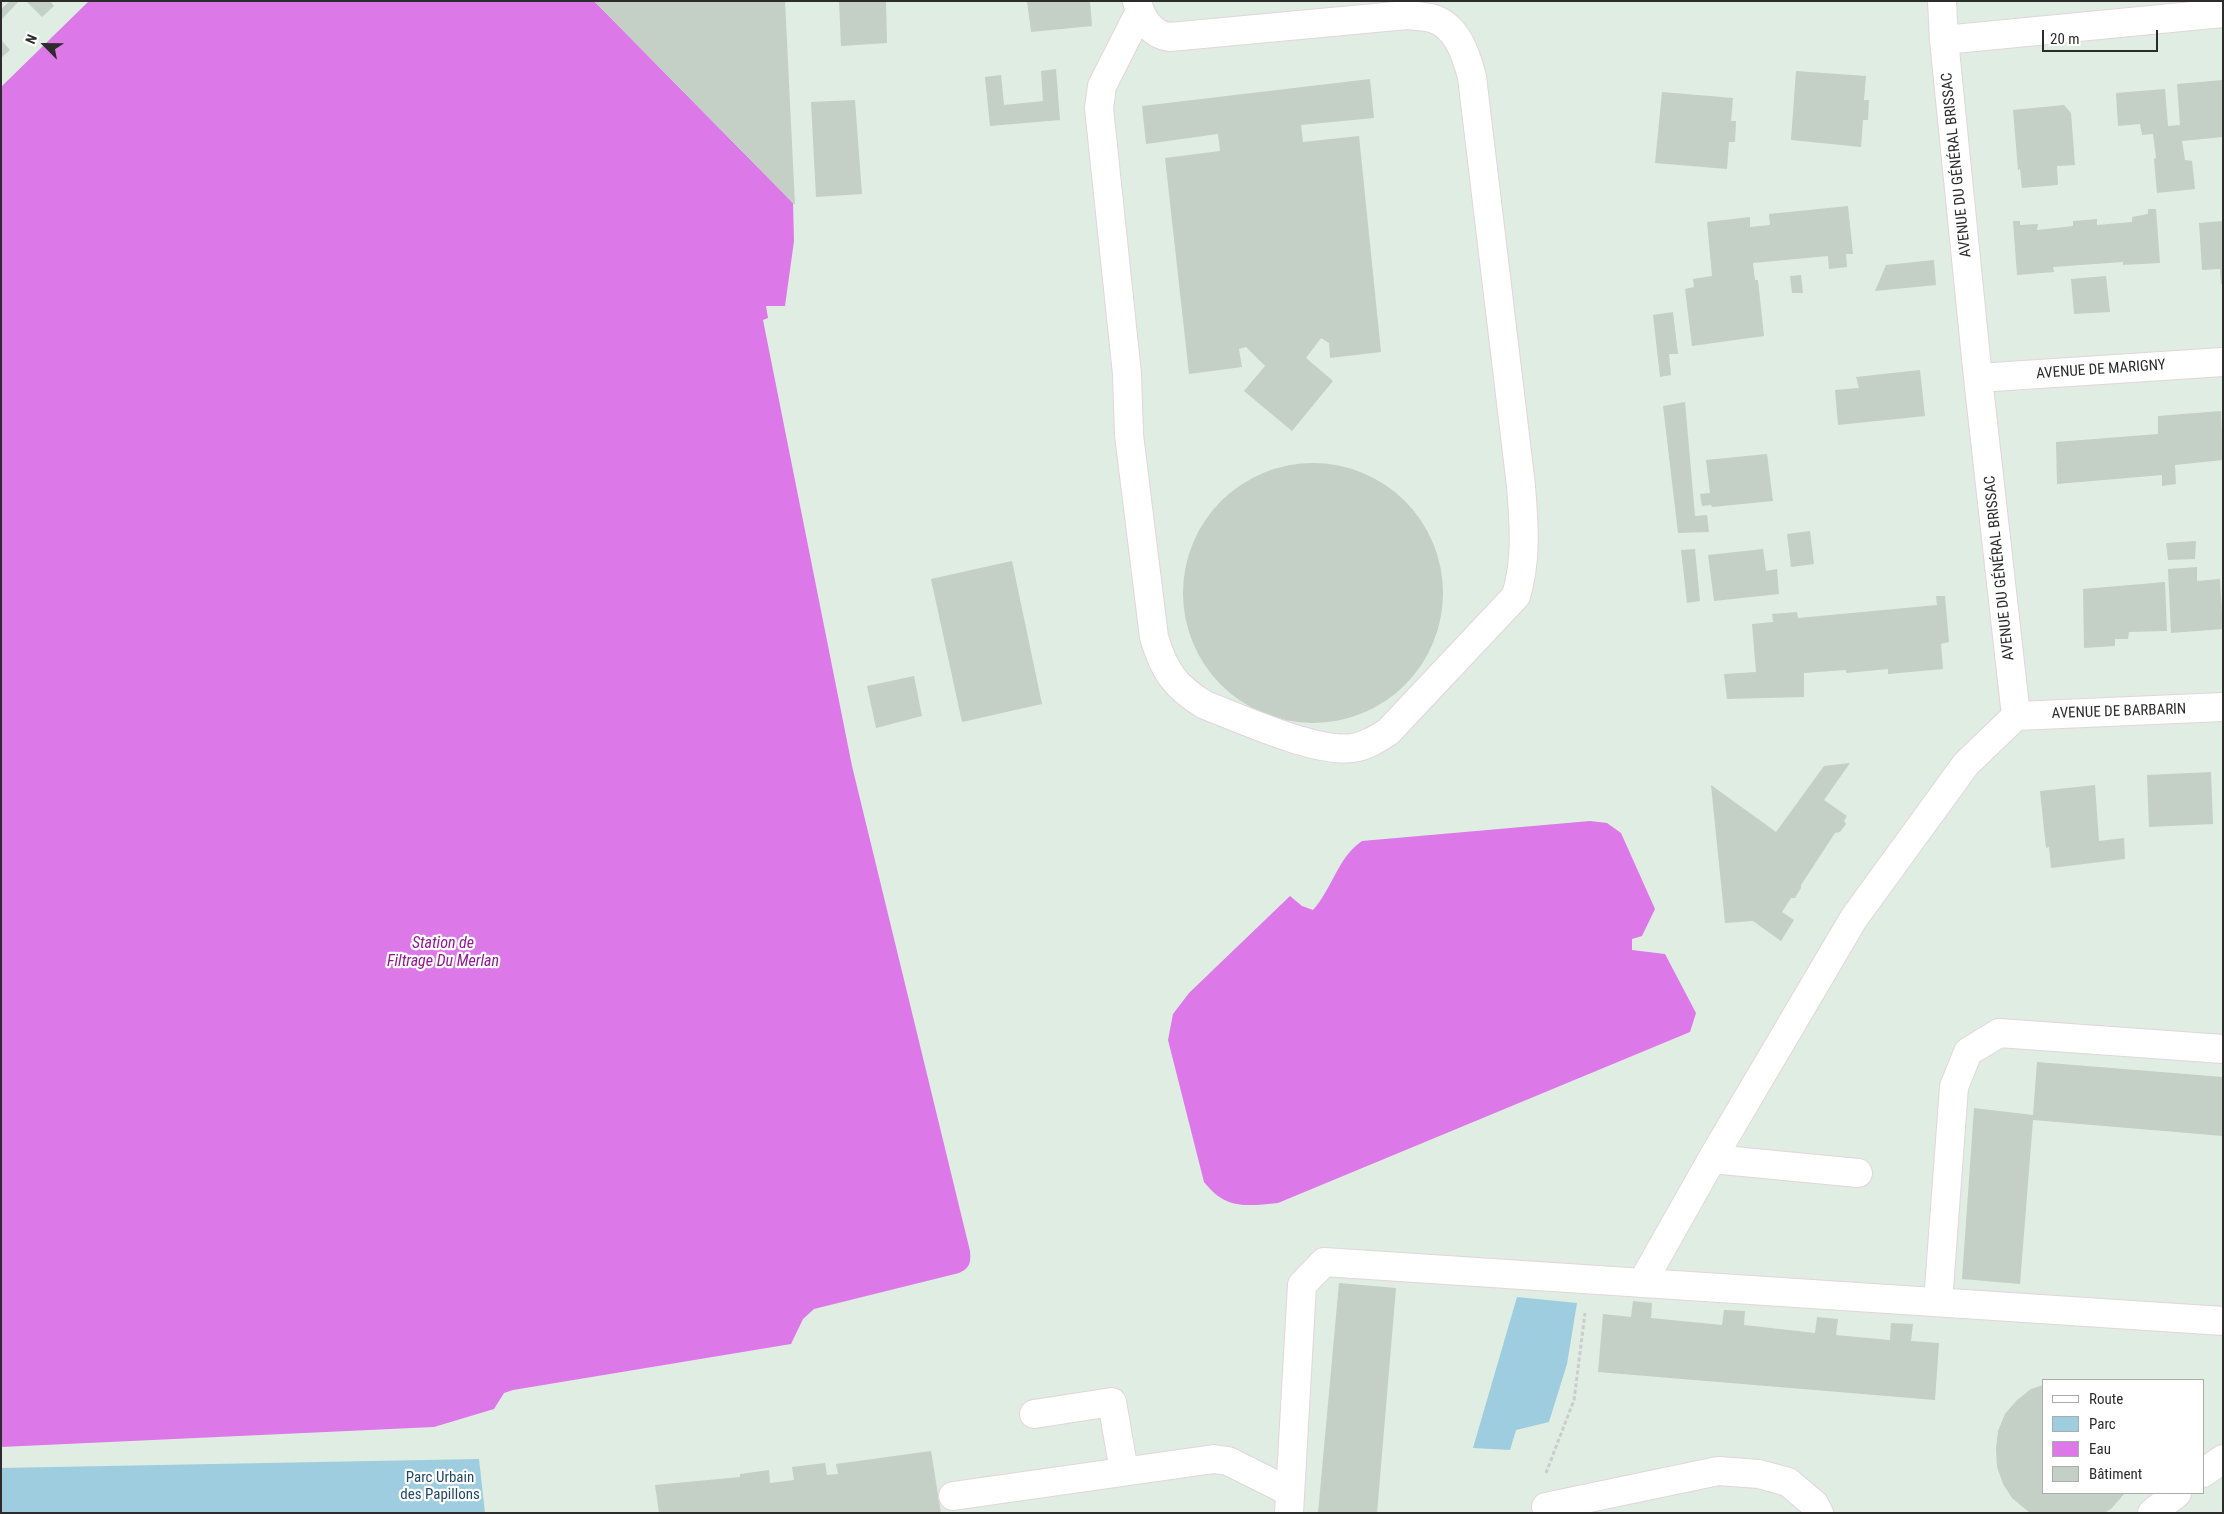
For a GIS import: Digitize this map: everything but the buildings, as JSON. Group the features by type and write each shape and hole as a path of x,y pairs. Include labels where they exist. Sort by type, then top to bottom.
{"street":[{"name":"AVENUE DU GÉNÉRAL BRISSAC","path":"1942,1 1944,40 1978,378 2016,716"},
{"path":"1138,7 1151,28 1160,36 1170,37 1407,15 1432,18 1450,29 1465,51 1473,87 1521,486 1525,546 1522,576 1516,596 1388,732 1373,741 1353,748 1321,747 1205,705 1188,695 1170,676 1154,637 1129,434 1127,374 1099,108 1102,86 1138,7"},
{"path":"1944,40 2223,13"},
{"name":"AVENUE DE MARIGNY","path":"1978,378 2223,362"},
{"name":"AVENUE DE BARBARIN","path":"2016,716 2223,707"},
{"path":"1642,1283 1712,1159 1860,910 1966,764 2016,716"},
{"path":"1938,1302 1954,1087 1968,1052 1999,1033 2223,1050"},
{"path":"1712,1159 1858,1173"},
{"path":"1289,1502 1302,1285 1324,1262 2223,1321"},
{"path":"1034,1414 1112,1402 1124,1471"},
{"path":"2204,1472 2223,1459"},
{"path":"952,1496 1124,1471 1221,1460 1236,1465 1289,1502"},
{"path":"1546,1508 1718,1471 1759,1474 1788,1482 1814,1504 1819,1513"},
{"path":"2152,1513 2176,1494"}],"path":[{"path":"1546,1508 1543,1482 1574,1400 1590,1280"}],"green space":[{"path":"1517,1297 1577,1303 1567,1364 1549,1422 1516,1430 1510,1450 1473,1448"},
{"name":"Parc Urbain des Papillons","path":"479,1459 485,1513 1,1513 1,1468"}],"water":[{"name":"Station de Filtrage Du Merlan","path":"89,1 594,1 793,203 794,241 785,306 766,306 768,318 763,320 852,766 970,1251 969,1265 966,1269 959,1273 814,1309 803,1319 791,1344 513,1390 504,1393 494,1409 434,1427 1,1447 1,87"},
{"path":"1590,821 1607,823 1621,833 1655,909 1642,936 1632,939 1632,950 1665,954 1696,1013 1690,1032 1278,1203 1237,1204 1220,1198 1212,1191 1204,1182 1168,1040 1173,1014 1189,993 1290,896 1302,906 1313,910 1320,902 1341,864 1362,841"}]}
